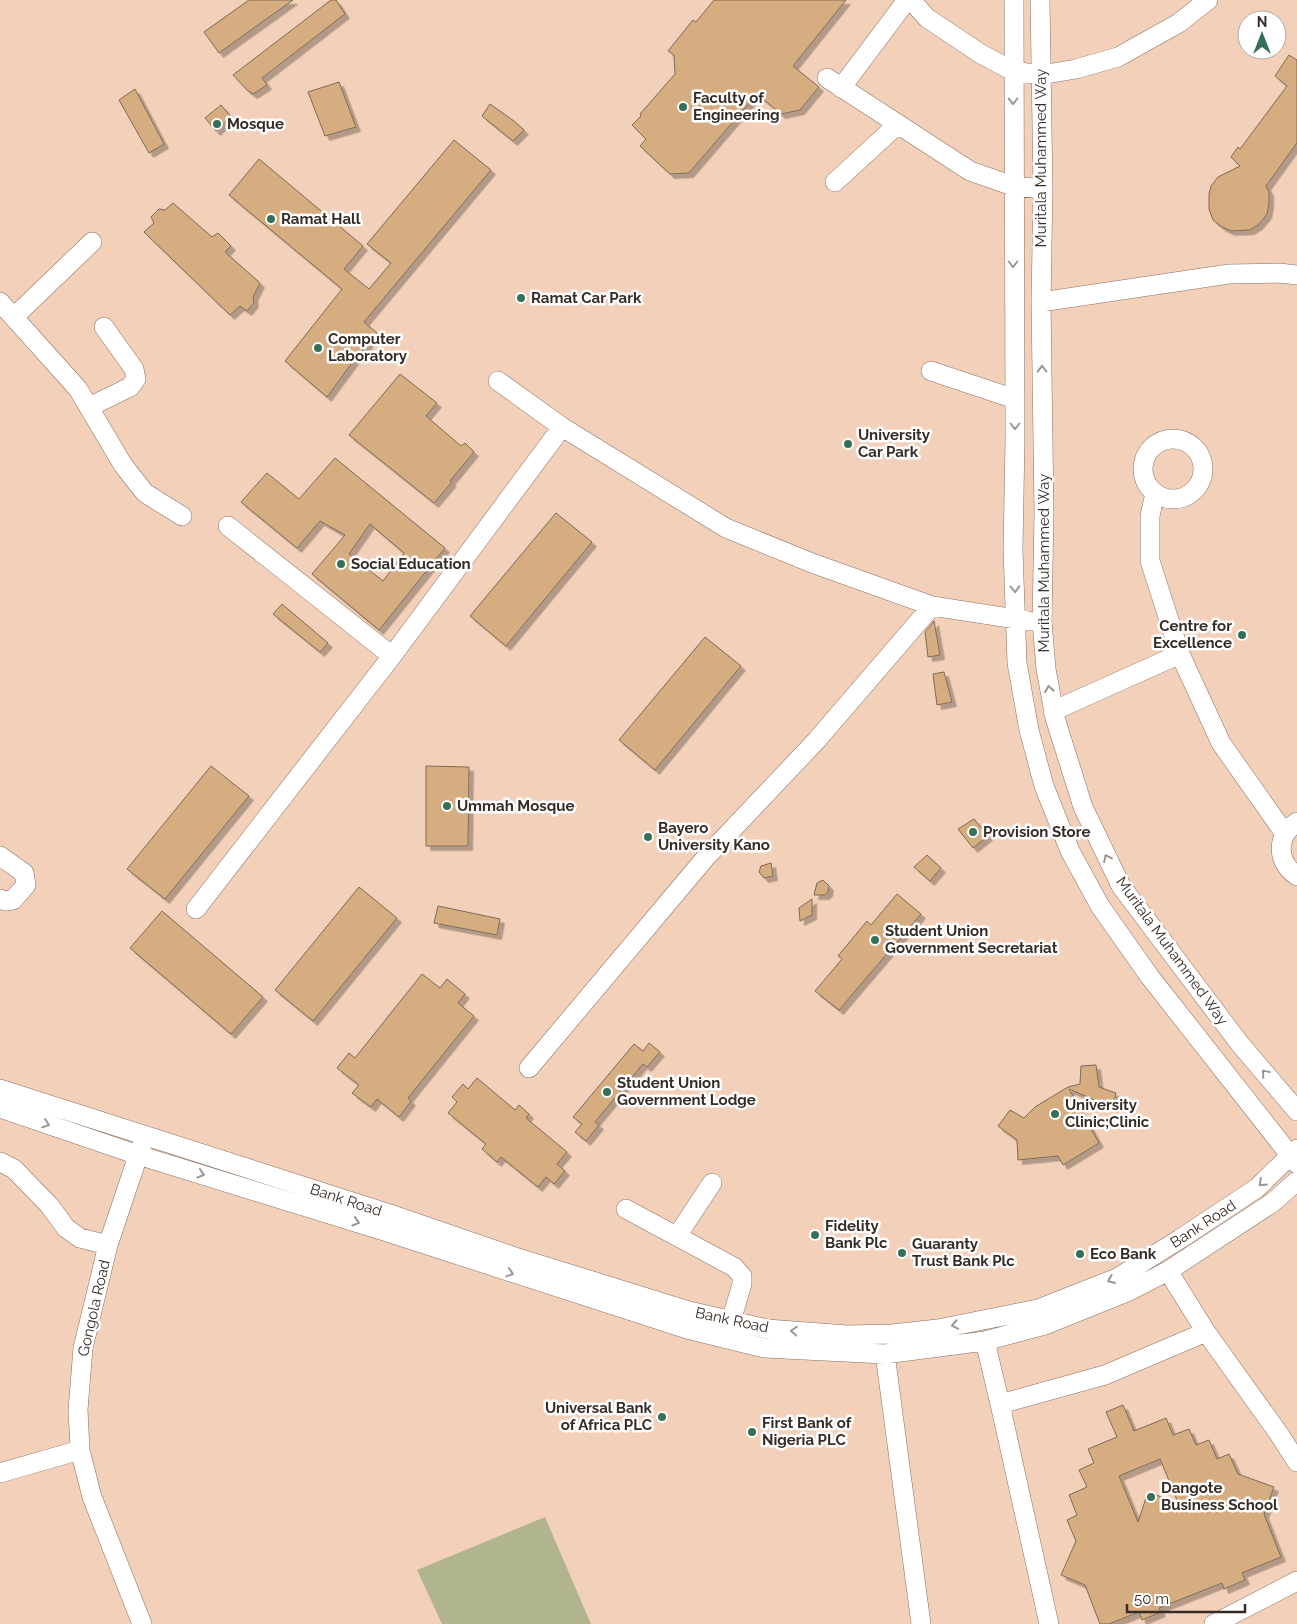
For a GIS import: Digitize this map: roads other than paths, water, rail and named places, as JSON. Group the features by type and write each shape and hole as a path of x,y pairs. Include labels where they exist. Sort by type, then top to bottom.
{"street":[{"path":"1043,189 1014,186 970,171 834,83 909,0 927,18 981,54 1014,71 1041,75 1076,69 1118,57 1179,23 1208,0"},
{"path":"1014,0 1014,550 1017,662 1029,730 1044,786 1070,851 1100,906 1150,977 1295,1156"},
{"name":"Muritala Muhammed Way","path":"1040,0 1043,189 1041,302 1044,503 1042,622 1046,668 1053,711 1083,807 1121,886 1240,1044 1297,1110"},
{"path":"835,182 897,125"},
{"path":"14,318 92,242"},
{"path":"1041,302 1229,274 1279,273 1297,275"},
{"path":"0,302 78,388 123,465 145,493 182,516"},
{"path":"89,407 130,387 136,380 134,369 104,326"},
{"path":"931,371 1014,399"},
{"path":"498,381 562,427 726,528 812,563 932,606 1016,620 1042,622"},
{"path":"196,909 392,656 562,427"},
{"path":"1155,493 1150,516 1150,561 1180,654 1221,743 1291,828 1282,843 1281,852 1289,870 1297,876"},
{"path":"228,526 392,656"},
{"path":"529,1068 707,856 816,741 932,606"},
{"path":"1053,711 1180,654"},
{"path":"0,856 24,874 26,885 13,900 5,901 0,899"},
{"name":"Bank Road","path":"0,1089 393,1215 515,1257 689,1311 776,1330 847,1335 892,1334 938,1329 1038,1308 1117,1278 1258,1188 1295,1156"},
{"path":"0,1108 138,1156 374,1228 687,1328 764,1348 885,1354 985,1341 1045,1325 1127,1292 1168,1271 1272,1203 1297,1181"},
{"name":"Gongola Road","path":"142,1624 92,1497 80,1450 78,1410 83,1348 108,1245 145,1136"},
{"path":"0,1162 14,1169 49,1205 66,1228 80,1238 108,1245"},
{"path":"677,1236 712,1183"},
{"path":"626,1209 734,1267 742,1276 742,1284 731,1321"},
{"path":"1168,1271 1206,1332 1297,1462"},
{"path":"1000,1404 1105,1375 1206,1332"},
{"path":"985,1341 1049,1624"},
{"path":"885,1354 921,1624"},
{"path":"0,1473 80,1450"},
{"path":"1214,1624 1297,1581"}],"place":[{"name":"Faculty of Engineering","path":"683,107"},
{"name":"Mosque","path":"217,124"},
{"name":"Ramat Hall","path":"271,219"},
{"name":"Ramat Car Park","path":"521,298"},
{"name":"Computer Laboratory","path":"318,348"},
{"name":"University Car Park","path":"848,444"},
{"name":"Social Education","path":"341,564"},
{"name":"Centre for Excellence","path":"1242,635"},
{"name":"Ummah Mosque","path":"447,806"},
{"name":"Provision Store","path":"973,832"},
{"name":"Bayero University Kano","path":"648,837"},
{"name":"Student Union Government Secretariat","path":"875,940"},
{"name":"Student Union Government Lodge","path":"607,1092"},
{"name":"University Clinic;Clinic","path":"1055,1114"},
{"name":"Fidelity Bank Plc","path":"815,1235"},
{"name":"Guaranty Trust Bank Plc","path":"902,1253"},
{"name":"Eco Bank","path":"1080,1254"},
{"name":"Universal Bank of Africa PLC","path":"662,1417"},
{"name":"First Bank of Nigeria PLC","path":"752,1432"},
{"name":"Dangote Business School","path":"1151,1497"}]}
